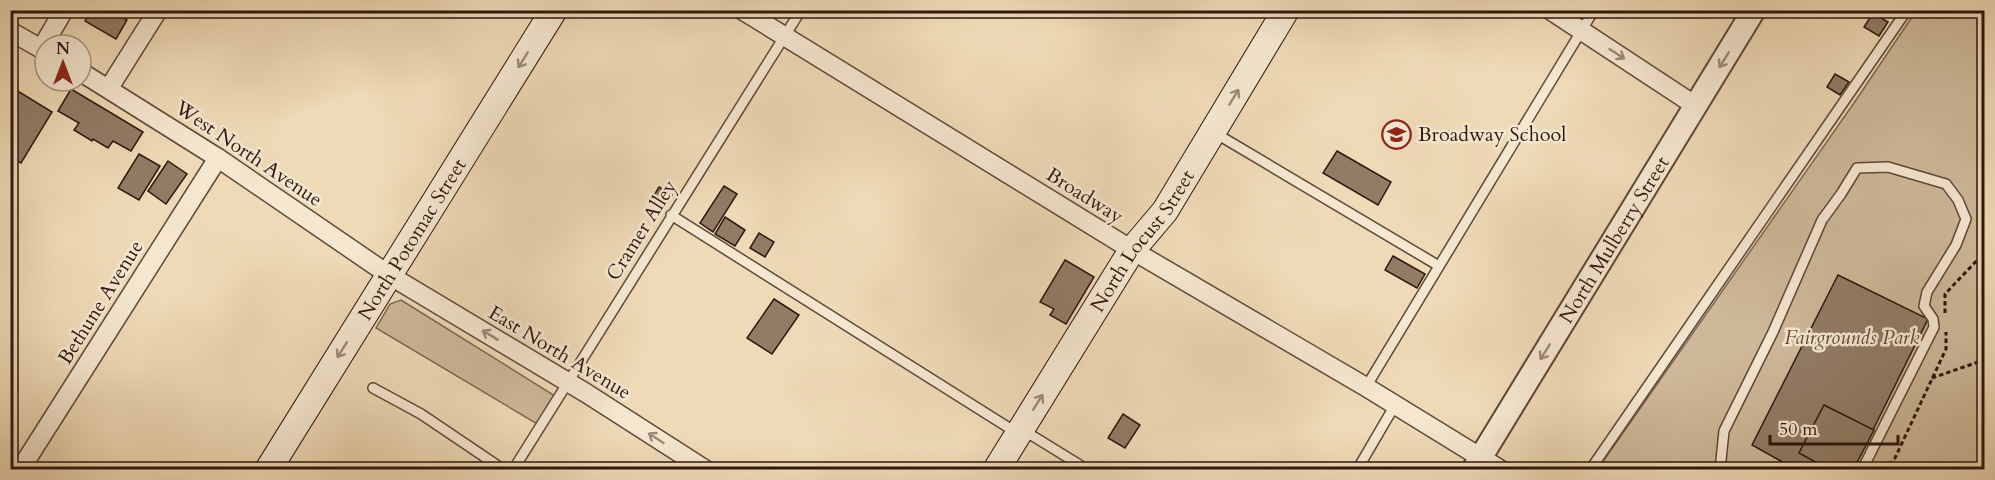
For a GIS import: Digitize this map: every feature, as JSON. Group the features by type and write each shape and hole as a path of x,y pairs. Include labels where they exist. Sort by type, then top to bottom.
{"main road":[{"name":"North Potomac Street","path":"268,470 554,10"},
{"name":"North Locust Street","path":"996,470 1132,250 1165,211 1286,10"}],"street":[{"path":"52,33 64,10"},
{"path":"109,88 158,10"},
{"name":"Broadway","path":"742,10 1132,250 1366,387 1477,463 1501,470"},
{"path":"1550,10 1696,106"},
{"name":"North Mulberry Street","path":"1477,463 1754,10"},
{"path":"11,31 33,44"},
{"name":"West North Avenue","path":"93,79 218,158 389,275"},
{"name":"Bethune Avenue","path":"20,470 218,158"},
{"name":"East North Avenue","path":"389,275 568,382 705,470"}],"lane":[{"name":"Cramer Alley","path":"513,470 801,10"},
{"path":"1366,387 1594,10"},
{"path":"1590,470 1907,10"},
{"path":"1213,132 1439,266"},
{"path":"1720,470 1724,431 1773,332 1822,220 1857,168 1888,167 1946,184 1958,200 1966,219 1956,244 1927,292 1924,306 1933,319 1934,327 1862,470"},
{"path":"671,215 1020,431 1088,470"},
{"path":"373,388 421,414 504,470"},
{"path":"1357,470 1395,405"}],"path":[{"path":"1931,378 1984,360"}],"green space":[{"name":"Fairgrounds Park","path":"1916,11 1984,11 1984,469 1597,470 1854,103"},
{"path":"401,300 555,396 539,425 376,328 390,304"}],"building":[{"path":"91,10 111,10 127,20 116,39 85,21"},
{"path":"1873,13 1888,22 1879,36 1864,27"},
{"path":"1835,74 1849,82 1840,95 1827,87"},
{"path":"16,90 52,112 21,163 10,157 10,100"},
{"path":"69,93 78,93 143,132 131,151 113,141 108,148 74,130 79,123 58,111"},
{"path":"1337,151 1391,182 1378,205 1323,173"},
{"path":"139,154 160,166 139,200 118,188"},
{"path":"168,161 187,174 166,204 148,191"},
{"path":"724,186 737,194 713,232 700,223"},
{"path":"659,187 672,195 664,209 650,202"},
{"path":"725,217 745,230 735,246 715,234"},
{"path":"759,233 774,242 765,257 750,248"},
{"path":"1393,256 1425,274 1417,288 1385,270"},
{"path":"1065,260 1094,277 1066,324 1050,315 1054,309 1040,302"},
{"path":"1838,275 1928,319 1853,470 1797,470 1752,445"},
{"path":"774,299 799,315 772,354 747,338"},
{"path":"1824,405 1874,430 1853,470 1830,470 1799,453"},
{"path":"1123,414 1140,425 1125,448 1108,438"}],"place":[{"name":"Broadway School","path":"1397,134"}]}
